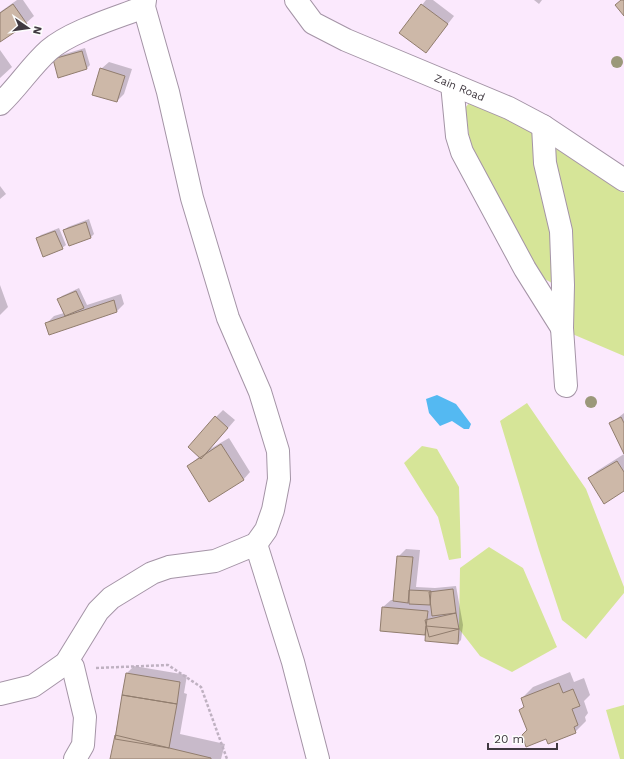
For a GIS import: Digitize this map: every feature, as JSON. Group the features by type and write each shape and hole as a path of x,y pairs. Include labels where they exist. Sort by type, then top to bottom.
{"street":[{"name":"Zain Road","path":"296,0 313,23 346,40 509,108 543,126 624,180"},
{"path":"0,104 15,90 29,70 51,49 79,33 144,4 168,92 192,198 228,318 260,392 278,451 279,480 273,510 266,530 256,544 215,561 168,567 152,573 111,598 98,611 70,665 33,686 0,694"},
{"path":"452,84 457,136 462,152 473,175 525,268 562,328"},
{"path":"543,126 545,163 561,231 563,285 562,328 566,386"},
{"path":"256,544 293,662 318,759"},
{"path":"70,665 85,717 83,745 75,759"}],"path":[{"path":"70,665 87,668 168,665 201,687 227,759"}],"green space":[{"path":"470,102 562,144 624,193 624,356 570,333 568,292 525,268 474,169 465,108"},
{"path":"527,403 586,489 624,587 624,593 586,639 562,620 500,421"},
{"path":"422,446 437,449 459,487 461,558 449,560 438,517 404,463"},
{"path":"489,547 523,568 557,647 512,672 480,656 459,629 460,568"},
{"path":"624,705 624,759 620,759 606,710"}],"water":[{"path":"437,395 456,404 471,424 469,429 464,429 452,421 440,426 429,413 426,399"}],"building":[{"path":"621,0 624,0 624,16 615,5"},
{"path":"13,4 27,24 0,42 0,13"},
{"path":"421,4 448,24 426,53 399,33"},
{"path":"82,51 87,69 58,78 53,59"},
{"path":"100,68 125,76 117,102 92,95"},
{"path":"86,222 91,238 69,246 63,230"},
{"path":"55,231 63,249 43,257 36,238"},
{"path":"76,291 84,308 65,316 57,299"},
{"path":"114,300 117,312 49,335 45,323"},
{"path":"215,416 228,428 201,459 188,447"},
{"path":"621,417 624,423 624,454 609,423"},
{"path":"221,444 244,480 209,502 187,466"},
{"path":"617,461 624,472 624,491 604,504 588,478"},
{"path":"397,556 413,557 408,603 393,601"},
{"path":"453,589 456,613 432,616 429,592"},
{"path":"409,590 431,591 430,605 409,604"},
{"path":"382,607 428,611 425,635 380,631"},
{"path":"456,613 459,629 429,637 425,620"},
{"path":"426,626 459,629 458,644 425,641"},
{"path":"126,673 180,682 177,704 122,695"},
{"path":"559,683 563,693 573,689 580,706 572,709 578,725 574,727 576,733 548,744 546,739 526,747 522,735 527,730 519,710 524,707 521,698"},
{"path":"122,695 177,704 169,748 115,739"},
{"path":"115,735 211,758 211,759 110,759"}]}
